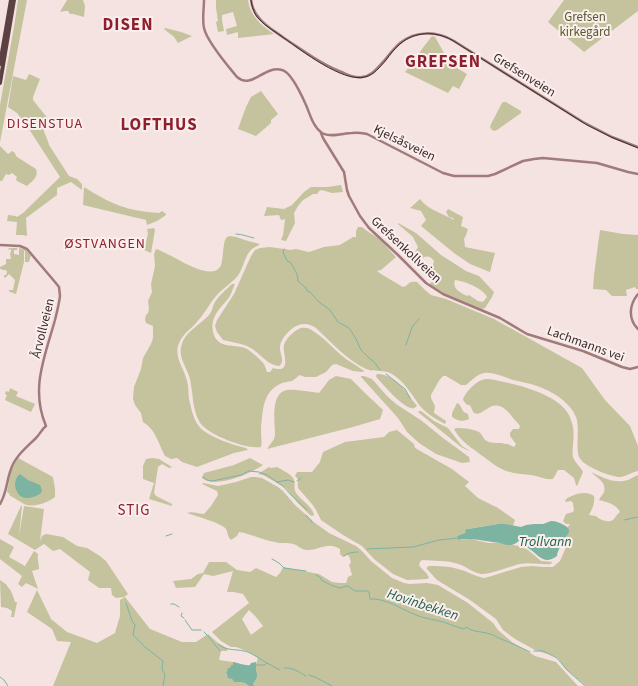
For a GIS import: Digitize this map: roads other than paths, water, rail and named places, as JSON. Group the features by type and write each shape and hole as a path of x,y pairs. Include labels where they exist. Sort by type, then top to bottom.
{"highway":[{"path":"0,64 11,0"},
{"path":"0,83 14,0"}],"street":[{"path":"204,0 204,25 206,34 215,49 237,78 242,81 247,81 272,70 286,72 304,100 312,120 321,132"},
{"name":"Grefsenveien","path":"251,0 252,6 256,13 265,24 316,60 340,72 356,77 366,76 375,71 396,47 406,39 421,34 438,34 452,40 583,122 610,136 638,147"},
{"name":"Kjelsåsveien","path":"321,132 328,135 354,133 367,134 443,173 452,176 490,175 523,161 542,158 597,163 638,174"},
{"name":"Grefsenkollveien","path":"321,132 323,138 344,172 347,190 359,216 369,228 427,284 446,295 504,320 527,334"},
{"name":"Årvollveien","path":"0,245 18,246 27,249 56,282 60,291 60,299 40,376 39,404 46,426 14,461 10,471 6,491 0,504"},
{"path":"638,294 634,299 630,312 633,323 638,329"},
{"name":"Lachmanns vei","path":"527,334 580,350 622,367 638,367"}],"water":[{"path":"20,474 28,480 40,485 42,490 41,493 28,498 20,495 17,492 15,484 17,477"},
{"name":"Trollvann","path":"551,521 564,525 569,532 562,541 557,556 549,560 543,559 523,545 520,539 515,544 508,545 474,539 458,540 457,536 465,533 466,529 498,524 521,527 526,525 543,524"},
{"path":"233,662 250,665 251,663 256,662 257,677 253,684 255,686 249,686 242,682 234,682 232,679 228,678 226,673 228,668 233,665"}],"waterway":[{"path":"236,234 254,238"},
{"path":"284,249 283,252 287,261 290,262 296,271 298,281 319,302 330,310 338,322 349,328 361,350 380,370"},
{"path":"406,345 412,327 419,319"},
{"path":"386,374 405,389 410,398"},
{"path":"203,477 212,481 241,475 249,471 259,472 267,475 284,487 307,510"},
{"path":"297,481 301,478"},
{"path":"277,482 288,480 294,482"},
{"path":"306,515 312,522"},
{"path":"624,520 638,517"},
{"name":"Hovinbekken","path":"166,536 172,534"},
{"path":"367,549 413,547 439,540 458,538"},
{"path":"344,556 350,553 358,552"},
{"name":"Hovinbekken","path":"272,559 284,568 306,571"},
{"name":"Hovinbekken","path":"316,575 321,578 321,580 336,587 341,588 348,586 355,591 367,591 369,592 370,599 382,600 410,613 464,629 466,627 472,630 494,635 530,652"},
{"path":"126,603 132,621 135,625 133,635 145,647 163,661 162,669 165,675 163,686"},
{"path":"171,604 179,607"},
{"path":"182,613 181,616 184,618"},
{"path":"185,620 192,630 201,630"},
{"path":"204,632 207,635"},
{"path":"208,636 220,651"},
{"path":"218,644 227,649 241,650 253,654 267,663"},
{"name":"Hovinbekken","path":"534,651 543,651 557,658 567,670 585,686"},
{"path":"256,665 265,665 267,663 280,670"},
{"path":"284,668 293,669 306,676"},
{"path":"309,675 332,686"},
{"path":"0,677 8,686"}],"tram line":[{"path":"251,0 256,15 265,24 311,57 345,75 356,78 368,76 377,70 394,49 406,40 425,34 439,35 452,40 587,125 638,148"}],"district":[{"name":"DISEN","path":"128,24"},
{"name":"GREFSEN","path":"443,61"},
{"name":"DISENSTUA","path":"45,123"},
{"name":"LOFTHUS","path":"159,124"},
{"name":"ØSTVANGEN","path":"105,243"},
{"name":"STIG","path":"134,510"}],"park label":[{"name":"Grefsen kirkegård","path":"585,24"}]}
